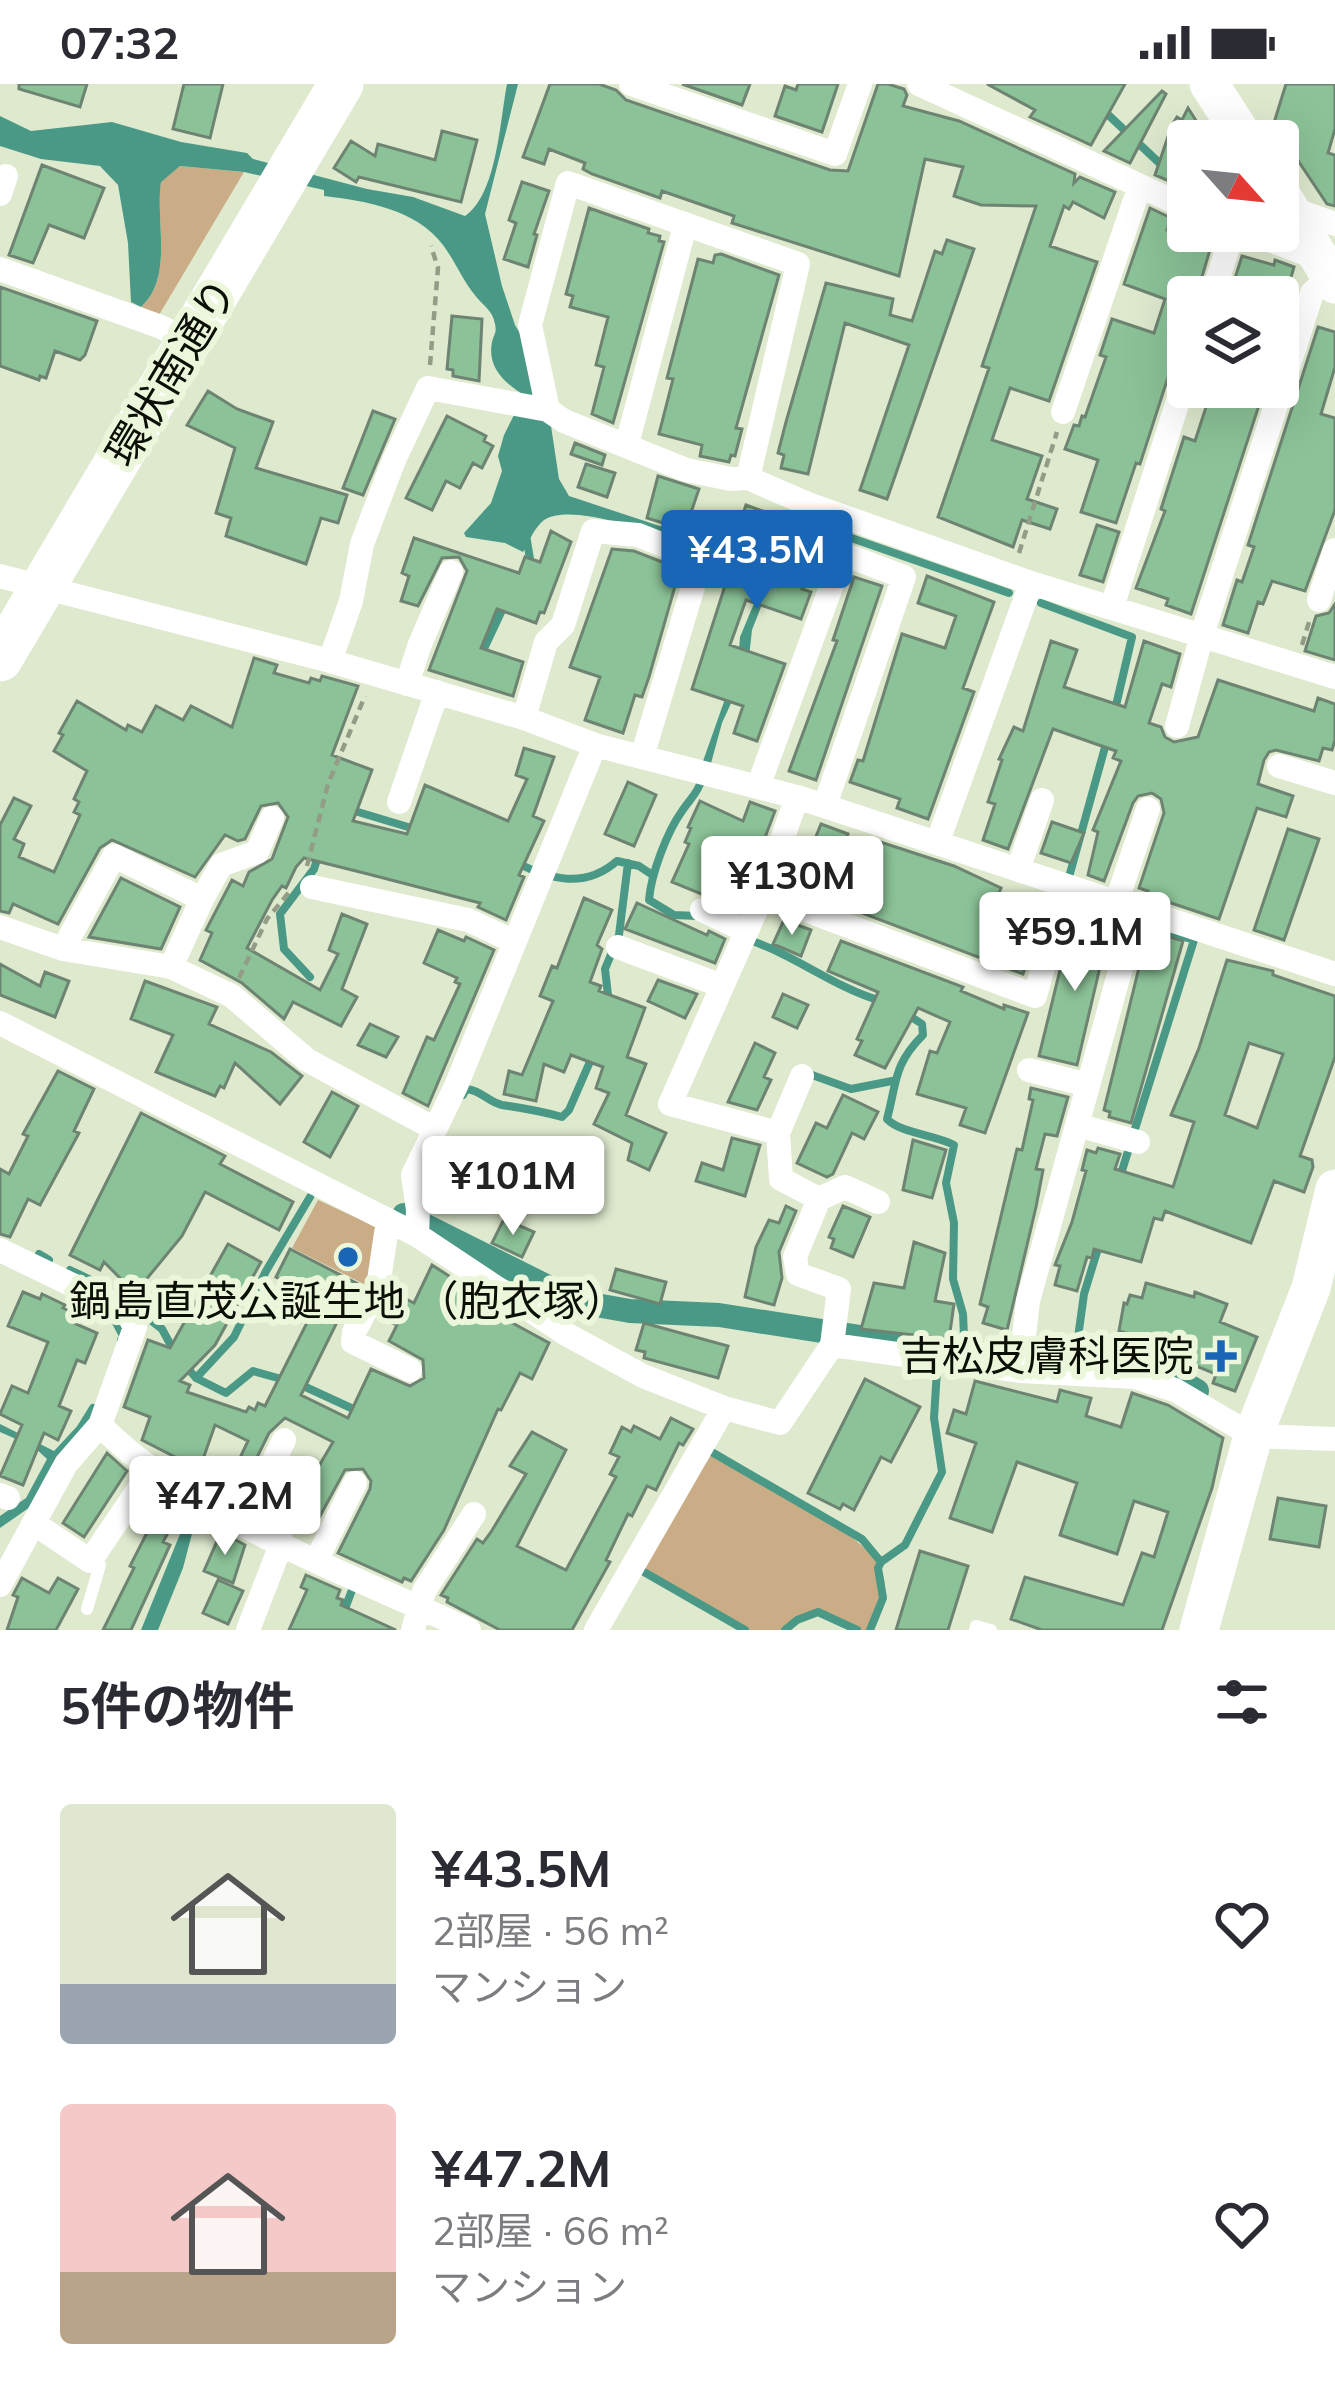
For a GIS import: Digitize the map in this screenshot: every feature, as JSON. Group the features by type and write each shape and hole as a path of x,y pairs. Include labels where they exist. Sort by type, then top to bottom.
{"highway":[{"name":"環状南通り","path":"0,659 21,582 189,341 336,85"}],"main road":[{"path":"1209,84 1232,120"},
{"path":"1299,219 1330,261"},
{"path":"1199,1630 1253,1436 1311,1288 1335,1189"}],"street":[{"path":"632,84 835,154 860,84"},
{"path":"919,84 1167,199"},
{"path":"534,406 530,325 568,183 798,264 748,478"},
{"path":"1064,412 1139,188"},
{"path":"627,444 685,226"},
{"path":"1178,725 1202,635 1312,292 1330,261 1299,250"},
{"path":"0,269 189,341"},
{"path":"330,661 351,601 362,544 428,388 534,406 686,470 748,478 808,504 1022,579 1335,677"},
{"path":"1112,607 1176,408"},
{"path":"524,718 546,642 563,625 593,531 638,536 701,560 642,757"},
{"path":"1318,600 1335,550"},
{"path":"758,787 843,554 904,577 825,806"},
{"path":"407,684 452,572"},
{"path":"938,841 1022,579"},
{"path":"21,582 330,661 524,718 595,745 797,796 1335,974"},
{"path":"399,802 437,692"},
{"path":"418,1222 413,1175 545,874 595,745"},
{"path":"1279,766 1335,783"},
{"path":"778,1133 670,1104 763,894 797,796"},
{"path":"1018,870 1042,800"},
{"path":"1022,1359 1028,1301 1088,1085 1148,809"},
{"path":"171,967 221,865 257,852 272,818"},
{"path":"63,950 114,856 202,899"},
{"path":"312,886 468,920 514,942"},
{"path":"763,894 1035,996 1065,887"},
{"path":"702,910 744,937"},
{"path":"0,927 63,950 171,967 232,995 307,1060 435,1130"},
{"path":"618,947 722,986"},
{"path":"0,1023 388,1220 418,1222 518,1303 644,1376 724,1408 779,1423 833,1337 839,1288 798,1274 795,1257 819,1199 844,1187 878,1202"},
{"path":"1029,1070 1088,1085"},
{"path":"802,1076 778,1133 781,1179 819,1199"},
{"path":"1077,1125 1133,1140"},
{"path":"388,1220 378,1287 353,1342 410,1370"},
{"path":"0,1250 125,1311 135,1327 100,1425 66,1464 0,1585"},
{"path":"833,1337 1022,1359 1149,1381 1175,1390 1253,1436 1335,1438"},
{"path":"596,1630 724,1408"},
{"path":"100,1425 124,1449 243,1524 317,1558 416,1618 469,1630"},
{"path":"243,1524 284,1440"},
{"path":"35,1524 90,1561 153,1468"},
{"path":"317,1558 355,1484"},
{"path":"416,1618 424,1591 474,1514"},
{"path":"248,1630 282,1542"}],"lane":[{"path":"87,1609 100,1565 90,1561"},
{"path":"975,1630 976,1626 991,1630"}],"path":[{"path":"428,388 438,268 431,246"},
{"path":"1022,579 1064,412"},
{"path":"1296,664 1318,600"},
{"path":"232,995 267,919 311,858 328,784 374,674"}],"shaded area":[{"path":"180,166 244,172 159,315 141,307 151,295 160,265 161,181"},
{"path":"318,1200 374,1226 382,1238 368,1286 292,1248"},
{"path":"706,1450 827,1520 869,1552 885,1584 872,1630 819,1611 796,1619 783,1630 748,1630 640,1568"}],"water":[{"path":"507,84 518,84 485,214 502,286 528,347 532,414 551,426 559,479 569,496 702,540 760,567 784,521 794,522 752,630 748,666 722,723 710,767 702,764 738,662 740,637 760,589 753,574 648,532 587,516 544,520 523,552 505,543 466,537 464,533 491,503 502,471 498,456 504,435 524,395 495,367 492,315 432,233 405,215 324,196 324,190 244,172 180,166 161,182 160,265 151,295 141,307 131,302 118,185 100,166 41,159 0,146 0,116 31,131 112,122 413,197 465,216 476,206 491,174"},
{"path":"0,1424 60,1454 33,1505 0,1528 0,1516 26,1498 47,1459 34,1447 0,1432"},
{"path":"193,1502 199,1507 183,1568 158,1630 141,1630"}],"building":[{"path":"19,84 87,84 80,107 19,89"},
{"path":"184,84 223,84 210,138 173,129"},
{"path":"550,84 599,84 626,100 830,170 848,171 878,84 888,84 904,89 903,106 959,121 1075,174 1074,183 1080,177 1115,192 1104,218 1073,202 1069,209 1064,206 1050,246 1097,262 1049,401 1010,388 992,440 1042,456 1027,499 1057,509 1050,529 1022,520 1013,547 938,517 989,368 982,366 1036,206 981,205 954,196 963,167 925,159 899,276 732,223 734,216 662,191 660,198 592,174 583,169 585,163 549,149 544,164 523,157"},
{"path":"682,84 750,84 742,105"},
{"path":"798,84 838,84 822,132 775,116 785,86 796,90"},
{"path":"987,84 1125,84 1091,145 1030,117 1035,110"},
{"path":"1286,84 1335,84 1335,129 1328,153 1335,155 1335,206 1327,204 1299,162 1299,120 1275,120"},
{"path":"1162,91 1166,94 1130,163 1104,151"},
{"path":"442,131 477,140 461,202 359,177 356,182 334,168 351,141 375,156 378,144 435,160"},
{"path":"1167,140 1167,180 1155,175"},
{"path":"42,165 104,188 84,238 49,225 33,263 9,255"},
{"path":"522,182 549,191 528,267 504,259 516,223 509,220"},
{"path":"589,208 649,229 648,233 664,242 613,423 592,414 604,367 596,365 608,317 570,307 573,296 566,294"},
{"path":"1150,208 1167,216 1167,252 1209,252 1202,276 1167,276 1167,380 1116,523 1081,512 1098,460 1065,449 1074,425 1079,426 1085,417 1106,357 1100,355 1112,319 1154,333 1165,299 1124,284"},
{"path":"947,240 974,249 887,499 860,490 909,345 845,323 808,474 781,468 784,455 778,453 826,283 893,299 890,315 912,321 935,251 942,254"},
{"path":"715,255 779,275 736,428 742,429 735,456 729,462 700,456 702,445 659,434 673,379 667,378 698,259 713,263"},
{"path":"1242,256 1294,267 1291,276 1236,276"},
{"path":"0,287 97,321 85,355 80,360 55,351 46,378 39,380 0,366"},
{"path":"452,316 482,319 479,381 453,376 453,370 447,369"},
{"path":"1318,327 1335,332 1335,367 1321,414 1335,418 1335,510 1305,591 1272,581 1263,604 1258,602 1248,633 1223,625 1237,580 1242,582 1254,547 1248,545 1292,408 1299,408 1299,386"},
{"path":"208,391 237,409 273,422 256,468 347,495 338,523 321,518 306,564 226,536 231,518 216,513 235,448 187,425"},
{"path":"1206,408 1258,408 1191,614 1166,605 1168,599 1136,588 1165,511 1161,509 1184,437 1195,441"},
{"path":"373,411 395,419 363,495 343,488"},
{"path":"447,416 486,436 484,441 493,446 482,468 473,463 460,488 446,481 432,510 406,498"},
{"path":"575,443 605,455 602,465 571,454"},
{"path":"586,464 615,473 607,497 578,487"},
{"path":"658,476 699,489 685,530 647,518"},
{"path":"746,505 830,536 824,554 814,551 802,589 811,592 801,619 746,600 730,645 785,664 757,741 734,733 743,706 692,689"},
{"path":"1097,525 1119,532 1103,582 1080,575"},
{"path":"551,531 571,542 544,613 540,612 536,623 497,609 481,648 523,662 513,696 429,670 467,571 459,557 442,558 418,606 401,601 409,576 402,573 414,538 519,573 525,557 540,562"},
{"path":"612,549 634,551 680,569 649,677 642,697 635,695 623,733 585,720 600,677 570,667"},
{"path":"927,576 994,602 963,688 974,692 928,819 897,808 900,799 850,782 858,760 863,761 902,634 945,648 956,616 918,603"},
{"path":"854,577 882,586 816,780 789,771 837,641 833,640"},
{"path":"1335,604 1335,660 1305,651 1316,616 1329,613"},
{"path":"1051,641 1077,650 1064,687 1125,707 1144,641 1180,654 1171,687 1162,684 1149,723 1161,727 1174,742 1198,737 1218,680 1314,711 1318,698 1335,704 1335,740 1332,750 1323,748 1319,761 1276,750 1264,760 1258,784 1293,796 1286,817 1257,808 1219,919 1147,895 1148,891 1139,888 1164,813 1161,799 1152,793 1138,796 1133,803 1104,881 1088,875 1098,832 1093,830 1121,761 1113,758 1116,751 1053,729 1008,849 983,840 995,804 988,802 999,759 1014,727 1023,731"},
{"path":"254,658 277,665 274,673 309,683 322,676 358,686 332,755 372,770 353,821 407,834 425,785 508,821 527,779 516,775 524,748 554,757 533,816 544,821 519,875 524,877 506,920 478,907 480,903 368,874 304,858 296,867 247,948 320,990 338,954 329,950 342,914 367,924 342,989 357,997 341,1026 293,1002 284,1019 242,983 200,960 212,933 206,930 232,880 243,886 249,872 272,859 288,817 278,803 261,806 245,839 225,835 195,877 112,840 100,848 58,924 13,904 9,913 0,911 0,825 14,798 31,806 14,839 24,844 19,857 54,872 80,815 74,812 79,802 74,799 87,771 54,751 77,701 126,730 128,725 142,732 156,706 183,720 191,706 232,727"},
{"path":"628,782 656,795 634,846 605,834"},
{"path":"700,801 743,821 750,802 775,811 738,909 672,882 689,844 685,842 688,827"},
{"path":"1052,822 1084,833 1071,863 1041,853"},
{"path":"821,824 848,834 831,879 803,869"},
{"path":"1288,829 1319,839 1284,940 1254,930"},
{"path":"868,838 954,866 1001,888 992,911 1036,930 1023,974 854,910 877,856 863,850"},
{"path":"121,878 180,907 161,949 89,937"},
{"path":"584,898 612,910 597,945 602,949 590,982 601,986 599,991 645,1008 627,1057 646,1064 626,1115 666,1133 649,1170 628,1160 632,1143 594,1124 609,1093 596,1088 603,1067 571,1055 564,1072 544,1064 536,1101 504,1094 509,1071 522,1075 553,1001 540,996 552,966 557,968"},
{"path":"637,903 725,939 715,963 625,929"},
{"path":"1088,915 1111,920 1077,1065 1039,1056 1061,966 1067,968 1073,941 1077,942"},
{"path":"784,920 811,930 801,956 773,944"},
{"path":"438,930 494,950 428,1106 403,1093 427,1037 434,1040 460,984 457,978 424,963"},
{"path":"1156,933 1183,941 1131,1123 1109,1117 1110,1112 1104,1110 1147,935 1155,938"},
{"path":"841,941 963,987 961,991 1004,1009 1004,1005 1028,1013 985,1133 960,1125 966,1108 917,1094 930,1051 937,1053 950,1022 918,1008 885,1068 855,1055 862,1041 857,1039 878,992 828,971"},
{"path":"1227,960 1273,971 1273,975 1335,996 1335,1057 1300,1156 1312,1160 1313,1167 1304,1192 1274,1181 1251,1243 1165,1211 1162,1220 1154,1218 1141,1262 1094,1249 1077,1291 1055,1285 1060,1266 1055,1265 1072,1222 1087,1150 1120,1154 1115,1169 1173,1187 1194,1122 1171,1115","holes":["1249,1043 1283,1054 1257,1128 1225,1115"]},
{"path":"0,964 40,986 45,972 69,981 55,1017 0,995"},
{"path":"658,980 697,994 685,1018 648,1001"},
{"path":"145,981 217,1007 209,1024 271,1052 302,1076 280,1104 235,1063 215,1096 156,1072 173,1035 131,1019"},
{"path":"783,994 808,1005 797,1028 773,1017"},
{"path":"370,1024 398,1037 386,1057 358,1045"},
{"path":"755,1043 775,1053 764,1077 771,1080 757,1110 728,1102"},
{"path":"58,1071 94,1089 74,1131 79,1133 40,1205 28,1199 10,1237 0,1234 0,1169 9,1174 28,1136 23,1134"},
{"path":"1031,1088 1068,1097 1057,1136 1045,1134 1036,1169 1043,1170 1036,1207 1007,1330 983,1323 988,1307 980,1304 1017,1149 1022,1150 1033,1100 1029,1099"},
{"path":"332,1092 358,1106 330,1157 304,1142"},
{"path":"843,1095 878,1112 864,1139 852,1133 833,1174 827,1177 797,1163 816,1123 827,1128"},
{"path":"141,1113 225,1156 220,1164 293,1202 279,1230 205,1192 182,1236 135,1293 104,1262 100,1270 70,1255"},
{"path":"732,1138 760,1145 745,1196 696,1181 702,1163 723,1170"},
{"path":"913,1140 946,1150 932,1198 903,1190"},
{"path":"545,1149 572,1162 569,1169 573,1171 558,1201 528,1186"},
{"path":"786,1206 796,1211 779,1252 782,1278 774,1305 745,1297 756,1247 769,1220 779,1223"},
{"path":"843,1206 870,1217 853,1257 831,1248 834,1239 829,1237"},
{"path":"504,1219 534,1232 522,1257 492,1243"},
{"path":"914,1242 945,1253 935,1301 954,1304 949,1339 861,1329 874,1283 904,1288"},
{"path":"228,1244 261,1262 215,1345 180,1381 190,1385 187,1392 246,1412 249,1407 255,1410 258,1403 265,1406 319,1299 276,1277 290,1249 360,1285 301,1395 348,1418 371,1369 410,1386 424,1378 423,1360 389,1341 397,1325 390,1322 402,1297 414,1303 432,1265 463,1285 461,1290 549,1343 532,1379 520,1373 498,1409 444,1530 411,1581 404,1578 402,1582 338,1553 370,1489 363,1469 345,1470 320,1516 296,1505 333,1442 285,1418 269,1433 235,1502 223,1494 248,1441 215,1425 196,1479 173,1463 175,1457 142,1440 150,1417 124,1407 148,1340 170,1348"},
{"path":"616,1269 666,1282 660,1304 610,1290"},
{"path":"1146,1283 1227,1304 1220,1322 1257,1337 1235,1391 1213,1383 1216,1374 1174,1357 1178,1348 1119,1331 1124,1303 1130,1295 1142,1298"},
{"path":"23,1292 40,1299 42,1294 65,1305 63,1308 80,1316 76,1324 97,1333 85,1363 77,1360 59,1406 71,1411 58,1440 44,1433 23,1485 0,1476 22,1425 0,1414 12,1386 28,1393 48,1342 8,1326"},
{"path":"644,1323 728,1346 718,1378 644,1358 645,1352 636,1350"},
{"path":"865,1379 920,1407 891,1462 881,1457 854,1510 843,1504 840,1509 808,1493"},
{"path":"975,1381 1057,1402 1060,1390 1091,1398 1086,1416 1121,1427 1132,1393 1168,1405 1223,1438 1212,1488 1162,1630 1042,1630 1011,1619 1025,1577 1123,1605 1142,1553 1154,1557 1168,1512 1134,1501 1117,1554 1060,1535 1077,1483 1017,1462 992,1532 950,1518 976,1443 947,1433 954,1410 966,1414"},
{"path":"671,1418 693,1429 683,1445 679,1443 656,1490 647,1486 632,1516 628,1514 606,1560 610,1562 572,1630 500,1630 441,1595 477,1539 483,1543 491,1532 526,1474 510,1466 532,1432 566,1450 517,1546 566,1570 616,1477 610,1474 619,1457 610,1453 622,1427 631,1432 634,1426 660,1439"},
{"path":"107,1453 127,1471 84,1537 63,1523"},
{"path":"278,1491 295,1499 281,1526 264,1518"},
{"path":"161,1495 181,1508 163,1542 170,1545 131,1630 103,1630 134,1568 130,1566"},
{"path":"1278,1498 1326,1506 1319,1547 1270,1539"},
{"path":"221,1532 245,1545 233,1583 204,1571"},
{"path":"920,1551 968,1566 948,1630 896,1630"},
{"path":"306,1575 340,1590 341,1605 396,1630 289,1630 307,1590 301,1587"},
{"path":"22,1578 49,1593 58,1578 78,1589 56,1630 7,1630 18,1597 13,1595"},
{"path":"218,1580 243,1591 228,1624 203,1613"}],"waterway":[{"path":"1102,109 1167,170"},
{"path":"788,527 792,517 801,515 837,533 1009,593"},
{"path":"526,535 530,559 526,566"},
{"path":"1041,603 1132,637 1114,714"},
{"path":"480,657 504,606"},
{"path":"1069,877 1107,740"},
{"path":"697,916 674,915 649,900 665,842 702,779"},
{"path":"348,809 418,830"},
{"path":"310,977 284,949 280,914 314,869 319,853"},
{"path":"515,862 568,879 593,876 617,861 651,874"},
{"path":"609,1004 605,969 619,935 628,863"},
{"path":"1075,903 1115,916"},
{"path":"1120,1177 1194,940 1150,926"},
{"path":"749,940 881,1001"},
{"path":"905,1013 922,1024 923,1035 901,1065 887,1119 900,1128 954,1145 946,1183 954,1223 953,1279 964,1336"},
{"path":"463,1095 471,1090 502,1105 562,1117 592,1057"},
{"path":"812,1075 851,1089 892,1081"},
{"path":"184,1364 196,1378 234,1337 310,1197"},
{"path":"404,1215 564,1295 596,1305 719,1315 892,1342"},
{"path":"1076,1352 1084,1294 1100,1242"},
{"path":"39,1254 49,1260"},
{"path":"70,1270 91,1280"},
{"path":"507,1330 525,1275"},
{"path":"134,1307 162,1329 175,1353"},
{"path":"106,1314 113,1317 121,1340"},
{"path":"944,1350 1139,1366 1166,1373 1197,1391"},
{"path":"870,1630 883,1598 878,1568 905,1545 942,1472 934,1418 937,1370"},
{"path":"196,1378 226,1393 253,1371 285,1380"},
{"path":"299,1384 362,1413"},
{"path":"53,1458 93,1408"},
{"path":"710,1451 862,1539 881,1562"},
{"path":"644,1572 745,1630"},
{"path":"337,1630 352,1590"},
{"path":"785,1630 818,1612 857,1630"}],"place":[{"name":"鍋島直茂公誕生地 （胞衣塚）","path":"348,1257"},
{"name":"吉松皮膚科医院","path":"1221,1356"}]}
